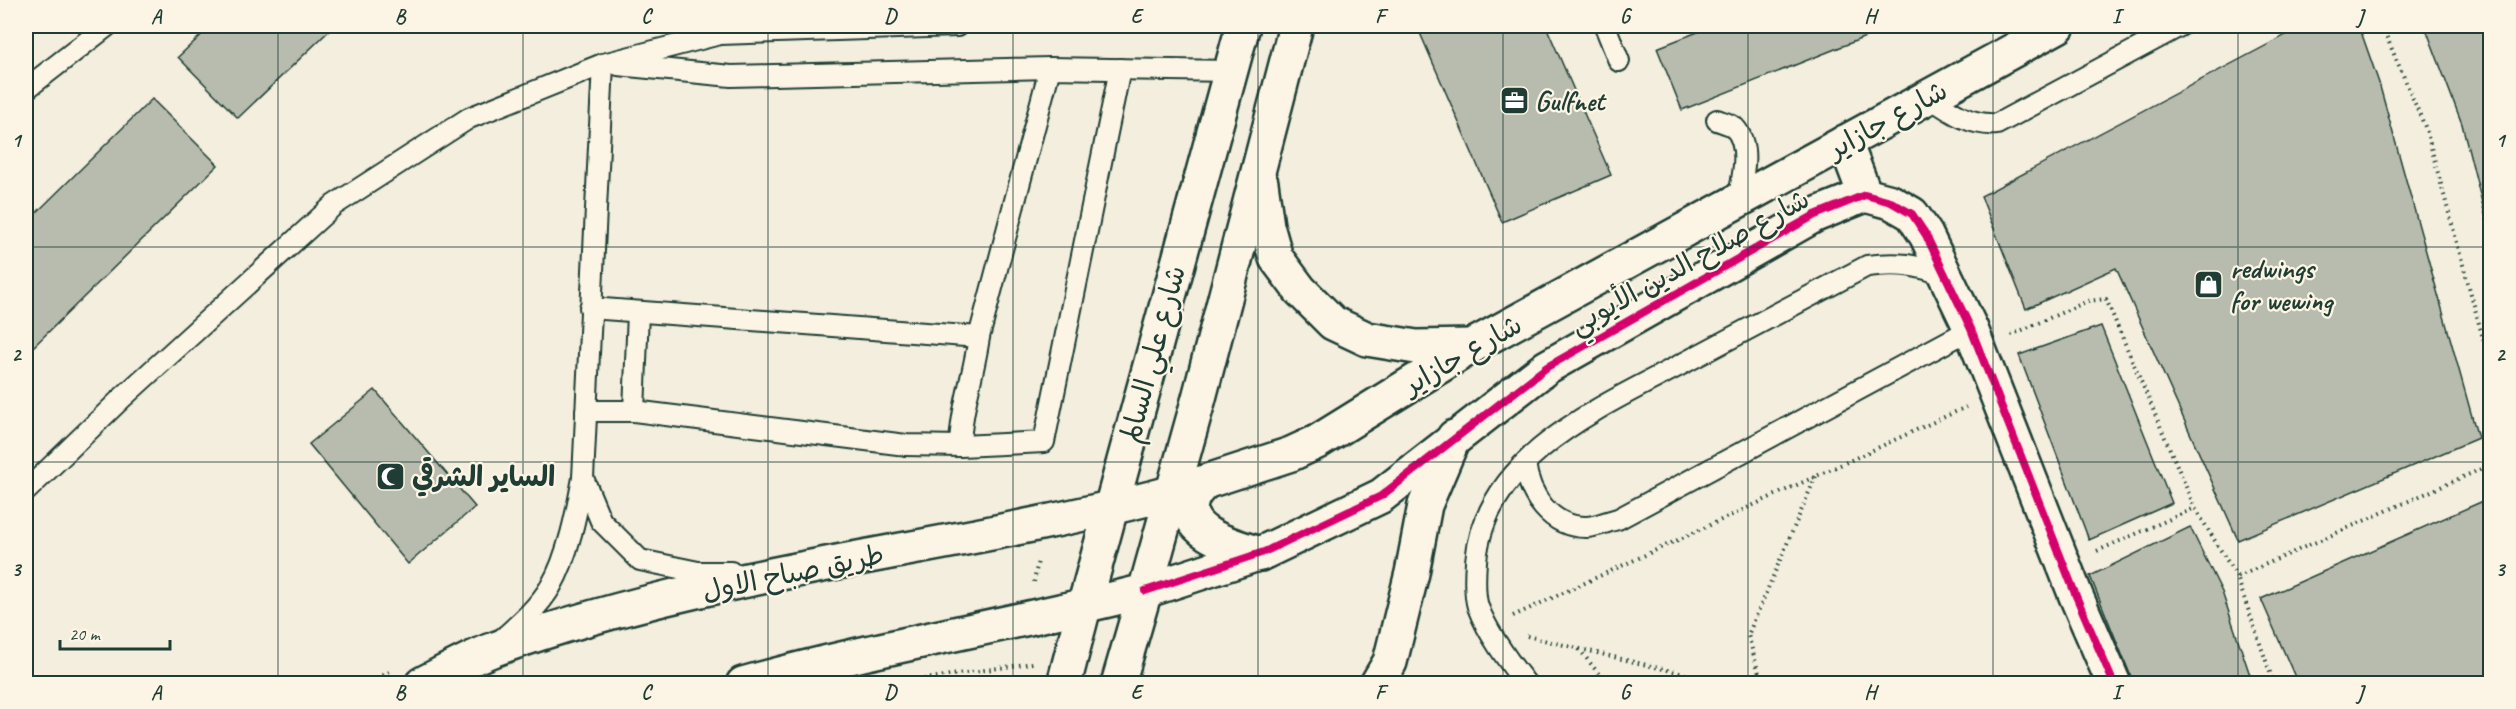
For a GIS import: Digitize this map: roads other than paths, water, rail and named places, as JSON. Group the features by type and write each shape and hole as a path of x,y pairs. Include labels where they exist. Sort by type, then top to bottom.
{"main road":[{"name":"شارع علي السالم","path":"1067,671 1243,26"},
{"name":"شارع علي السالم","path":"1118,684 1174,492 1296,26"},
{"name":"شارع جازاير","path":"1174,492 1291,454 1317,442 1473,346 2058,26"},
{"path":"1845,142 1865,195 1891,202 1912,214 1926,235 1975,339 2064,565 2114,684"},
{"path":"1259,167 1267,226 1276,258 1300,290 1333,323 1366,339 1416,347 1473,346"},
{"name":"شارع صلاح الدين الأيوبي","path":"1145,591 1260,554 1381,496 1546,367 1815,215 1865,195"},
{"path":"1377,684 1390,662 1413,573 1425,505 1454,437"},
{"path":"1205,482 1192,498 1193,518 1200,528 1221,542 1260,554"},
{"name":"طريق صباح الاول","path":"422,684 490,651 608,613 788,572 1110,509 1174,492"},
{"path":"742,684 828,660 1084,607 1145,591"}],"lane":[{"path":"26,89 107,26"},
{"path":"26,491 122,398 334,205 470,118 603,64 720,34 957,26"},
{"path":"1605,26 1619,61"},
{"path":"1928,96 1970,122 1997,124 2180,26"},
{"path":"603,64 731,76 1050,68 1231,71"},
{"path":"490,651 528,616 551,586 575,522 583,478 603,64"},
{"path":"960,446 961,421 975,368 980,337 1050,68"},
{"path":"586,411 634,411 906,445 960,446 1044,442 1120,69"},
{"path":"1717,120 1733,126 1742,142 1744,168 1738,200"},
{"path":"1526,684 1508,661 1478,606 1475,574 1478,539 1493,502 1525,463 1578,420 1867,266 1895,262 1926,267 1945,276"},
{"path":"590,308 980,337"},
{"path":"634,411 638,312"},
{"path":"1525,463 1527,481 1538,503 1558,521 1586,527 1618,519 1975,339"},
{"path":"583,478 601,521 640,560 698,572 788,572"}],"place":[{"name":"Gulfnet","path":"1514,100"},
{"name":"redwings for wewing","path":"2209,284"},
{"name":"الساير الشرقي","path":"391,476"}]}
